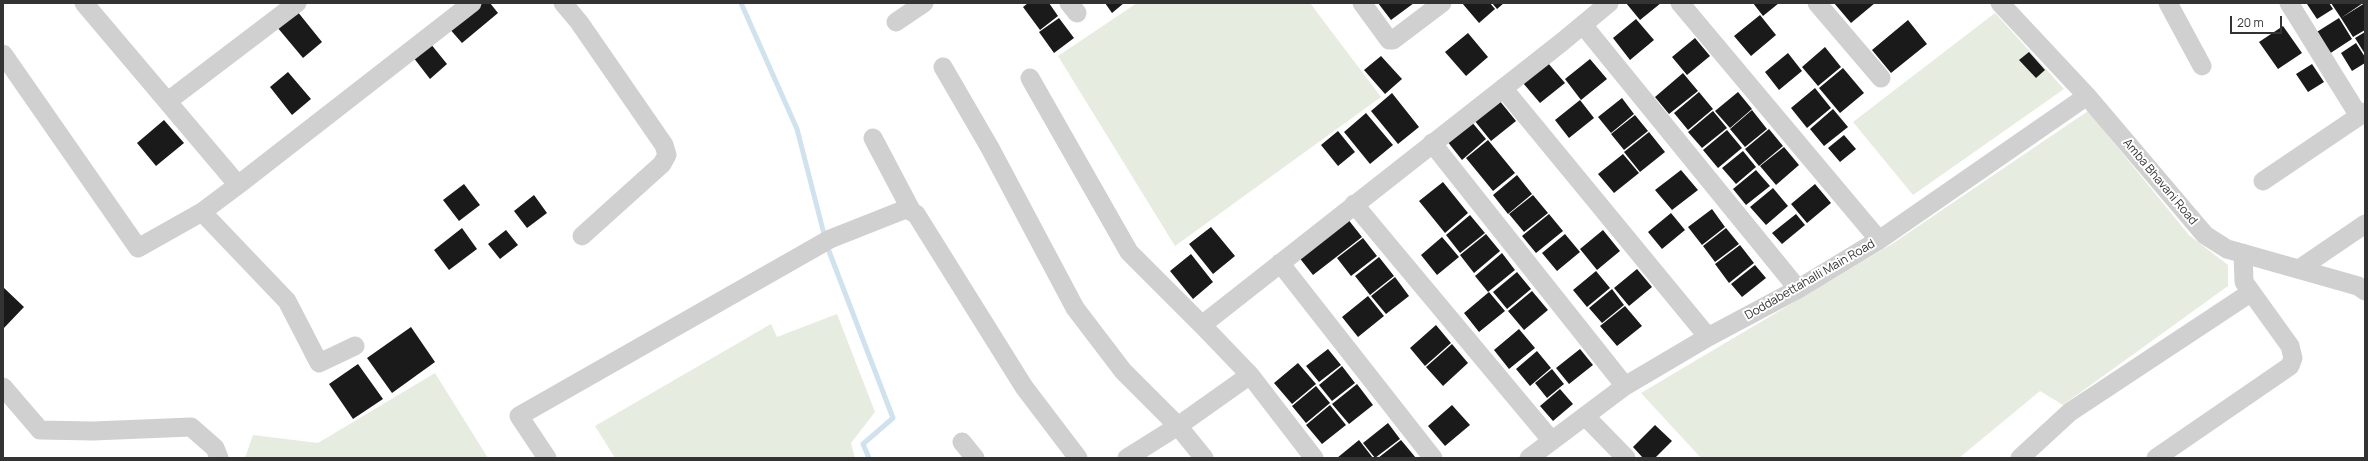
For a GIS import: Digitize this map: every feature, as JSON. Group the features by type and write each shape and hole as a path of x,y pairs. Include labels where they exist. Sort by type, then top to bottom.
{"street":[{"path":"168,101 297,3"},
{"path":"3,54 138,248 202,212 472,3"},
{"path":"563,3 578,22 664,145 667,155 662,164 582,236"},
{"path":"896,22 924,3"},
{"path":"1362,3 1389,40 1393,40 1442,3"},
{"path":"1202,325 1609,3"},
{"path":"1680,3 1879,240"},
{"path":"1817,3 1881,78"},
{"name":"Amba Bhavani Road","path":"2000,3 2086,96 2205,235 2227,249 2358,286 2365,291"},
{"path":"2168,3 2202,66"},
{"path":"2263,182 2362,114 2289,3"},
{"path":"88,4 238,185"},
{"path":"1583,25 1798,289"},
{"path":"944,67 990,148 1075,308 1123,371 1178,426 1204,458"},
{"path":"1030,78 1129,252 1250,375 1314,458"},
{"path":"1503,88 1708,337"},
{"name":"Doddabettahalli Main Road","path":"1535,456 1552,441 1625,386 1708,337 1798,289 1879,240 2086,96"},
{"path":"873,138 911,210 916,214 1024,387 1078,458"},
{"path":"1432,143 1625,386"},
{"path":"1354,204 1552,441"},
{"path":"547,458 519,416 825,242 899,210 911,210"},
{"path":"202,212 287,302 319,363 355,346"},
{"path":"2299,269 2365,224"},
{"path":"2156,458 2290,366 2293,358 2290,346 2250,293 2244,282 2242,253"},
{"path":"1280,264 1433,458"},
{"path":"2020,458 2070,412 2250,293"},
{"path":"1127,458 1178,426 1250,375"},
{"path":"3,387 40,430 93,431 191,427 215,448 219,458"},
{"path":"1585,416 1626,458"},
{"path":"962,442 976,458"}],"shaded area":[{"path":"1137,3 1310,3 1381,97 1175,246 1058,56"},
{"path":"1995,13 2064,89 1913,195 1853,122"},
{"path":"2088,111 2189,235 2228,265 2228,286 2063,405 2040,391 1959,458 1701,458 1641,393 1892,244"},
{"path":"837,314 875,412 851,443 855,458 615,458 595,426 771,324 777,337"},
{"path":"435,373 488,458 245,458 253,435 318,443"}],"building":[{"path":"478,3 490,3 498,13 462,43 448,27"},
{"path":"1028,3 1049,3 1058,16 1040,30 1023,7"},
{"path":"1105,3 1124,3 1112,13"},
{"path":"1378,3 1414,3 1391,20"},
{"path":"1462,3 1490,3 1495,9 1479,23"},
{"path":"1492,3 1504,3 1497,9"},
{"path":"1626,3 1661,3 1640,20"},
{"path":"1753,3 1779,3 1763,16"},
{"path":"1834,3 1875,3 1851,23"},
{"path":"2329,3 2333,9 2317,19 2307,4"},
{"path":"2331,3 2363,3 2341,18"},
{"path":"2365,3 2365,30 2353,37 2341,18"},
{"path":"297,11 322,42 303,58 277,27"},
{"path":"1760,15 1776,35 1751,56 1734,36"},
{"path":"1059,18 1074,38 1054,53 1039,32"},
{"path":"2339,18 2352,39 2326,56 2312,35"},
{"path":"1636,19 1654,40 1630,60 1613,38"},
{"path":"1908,20 1927,44 1891,73 1872,50"},
{"path":"2283,26 2302,53 2278,69 2259,42"},
{"path":"2365,32 2365,54 2355,38"},
{"path":"1468,33 1488,57 1466,76 1445,52"},
{"path":"1695,38 1710,56 1687,75 1672,57"},
{"path":"430,43 447,64 430,79 413,57"},
{"path":"2356,43 2365,57 2365,63 2352,71 2341,53"},
{"path":"1825,47 1841,67 1818,86 1802,67"},
{"path":"2029,52 2045,70 2036,78 2019,60"},
{"path":"1788,53 1802,71 1779,90 1765,72"},
{"path":"1381,56 1402,79 1385,94 1364,70"},
{"path":"1590,59 1607,79 1581,100 1565,79"},
{"path":"1548,63 1565,83 1540,103 1523,83"},
{"path":"2312,64 2324,82 2308,92 2296,74"},
{"path":"1843,68 1864,93 1840,113 1819,88"},
{"path":"288,72 311,99 292,115 270,87"},
{"path":"1683,73 1698,91 1669,114 1655,97"},
{"path":"1815,88 1831,108 1807,128 1791,108"},
{"path":"1699,92 1713,109 1688,130 1674,113"},
{"path":"1738,92 1752,109 1730,128 1715,111"},
{"path":"1392,93 1419,127 1398,144 1371,111"},
{"path":"1622,98 1634,114 1611,133 1598,117"},
{"path":"1499,100 1516,121 1491,141 1474,120"},
{"path":"1580,100 1594,118 1569,138 1555,120"},
{"path":"1833,109 1848,127 1824,146 1810,129"},
{"path":"1752,110 1767,129 1745,147 1730,129"},
{"path":"1713,111 1727,128 1702,148 1688,132"},
{"path":"1366,113 1393,145 1370,164 1344,132"},
{"path":"1635,115 1648,131 1624,150 1611,134"},
{"path":"164,120 184,143 156,166 137,143"},
{"path":"1471,121 1486,139 1462,160 1447,141"},
{"path":"1769,129 1783,146 1759,166 1745,149"},
{"path":"1727,130 1742,148 1718,168 1703,150"},
{"path":"1338,131 1355,152 1338,166 1321,145"},
{"path":"1649,132 1665,152 1640,172 1624,152"},
{"path":"1844,135 1856,149 1840,162 1828,148"},
{"path":"1488,140 1515,173 1493,191 1466,158"},
{"path":"1784,147 1799,165 1776,185 1760,166"},
{"path":"1743,151 1756,167 1736,184 1722,168"},
{"path":"1623,154 1639,173 1614,193 1598,174"},
{"path":"1681,170 1698,190 1672,210 1655,190"},
{"path":"1756,170 1770,186 1746,205 1733,189"},
{"path":"1517,175 1532,194 1508,214 1493,195"},
{"path":"1443,182 1468,213 1445,233 1419,201"},
{"path":"464,184 480,205 459,221 443,200"},
{"path":"1815,184 1831,203 1807,223 1791,204"},
{"path":"1773,188 1788,206 1766,225 1750,207"},
{"path":"534,195 547,213 527,228 514,211"},
{"path":"1533,195 1548,213 1524,232 1509,214"},
{"path":"1712,209 1725,227 1702,245 1688,227"},
{"path":"1671,213 1685,230 1662,249 1648,232"},
{"path":"1549,214 1563,231 1536,253 1522,236"},
{"path":"1796,214 1805,225 1782,244 1772,233"},
{"path":"1470,215 1485,233 1460,253 1446,235"},
{"path":"1347,218 1362,237 1313,275 1298,256"},
{"path":"1211,227 1235,256 1213,274 1189,244"},
{"path":"462,228 477,249 449,270 434,250"},
{"path":"1726,228 1739,244 1715,262 1703,246"},
{"path":"506,230 518,245 500,259 488,244"},
{"path":"1603,230 1620,251 1597,270 1580,249"},
{"path":"1486,234 1500,251 1474,273 1460,255"},
{"path":"1565,234 1580,252 1557,271 1542,253"},
{"path":"1442,237 1459,257 1437,275 1421,255"},
{"path":"1363,238 1377,256 1351,276 1337,258"},
{"path":"1740,245 1754,263 1729,283 1715,264"},
{"path":"1502,253 1515,270 1488,292 1475,276"},
{"path":"1191,254 1213,282 1193,299 1170,271"},
{"path":"1379,257 1394,276 1370,295 1355,276"},
{"path":"1755,265 1766,278 1742,297 1731,284"},
{"path":"1637,269 1652,287 1629,306 1614,288"},
{"path":"1596,271 1610,288 1587,307 1573,290"},
{"path":"1517,272 1531,289 1507,309 1493,292"},
{"path":"1395,277 1409,296 1386,314 1371,296"},
{"path":"3,287 24,307 3,329"},
{"path":"1612,289 1624,305 1602,323 1589,308"},
{"path":"1532,291 1548,310 1524,330 1508,311"},
{"path":"1489,292 1505,311 1479,332 1464,313"},
{"path":"1368,296 1384,316 1358,337 1342,317"},
{"path":"1625,306 1642,326 1617,346 1600,326"},
{"path":"1436,325 1451,343 1425,366 1410,348"},
{"path":"411,327 435,362 392,393 367,358"},
{"path":"1519,329 1535,348 1509,369 1494,350"},
{"path":"1452,344 1468,363 1443,386 1426,367"},
{"path":"1328,349 1341,365 1319,382 1306,366"},
{"path":"1580,349 1593,365 1569,384 1556,368"},
{"path":"1537,351 1551,368 1530,386 1516,369"},
{"path":"1298,363 1316,384 1292,404 1274,383"},
{"path":"358,364 383,399 353,419 329,384"},
{"path":"1342,366 1355,383 1332,401 1319,385"},
{"path":"1552,369 1564,384 1547,398 1535,383"},
{"path":"1357,384 1373,405 1349,424 1332,404"},
{"path":"1316,386 1330,403 1306,423 1292,406"},
{"path":"1560,389 1573,404 1553,421 1540,406"},
{"path":"1330,405 1346,425 1322,444 1306,425"},
{"path":"1452,405 1470,425 1445,446 1428,426"},
{"path":"1388,423 1400,439 1375,458 1363,443"},
{"path":"1655,425 1672,441 1655,458 1643,458 1633,447"},
{"path":"1359,440 1373,458 1337,458"},
{"path":"1401,440 1416,458 1378,458"}],"waterway":[{"path":"741,3 797,129 825,238"},
{"path":"827,246 893,418 863,444 869,458"}]}
